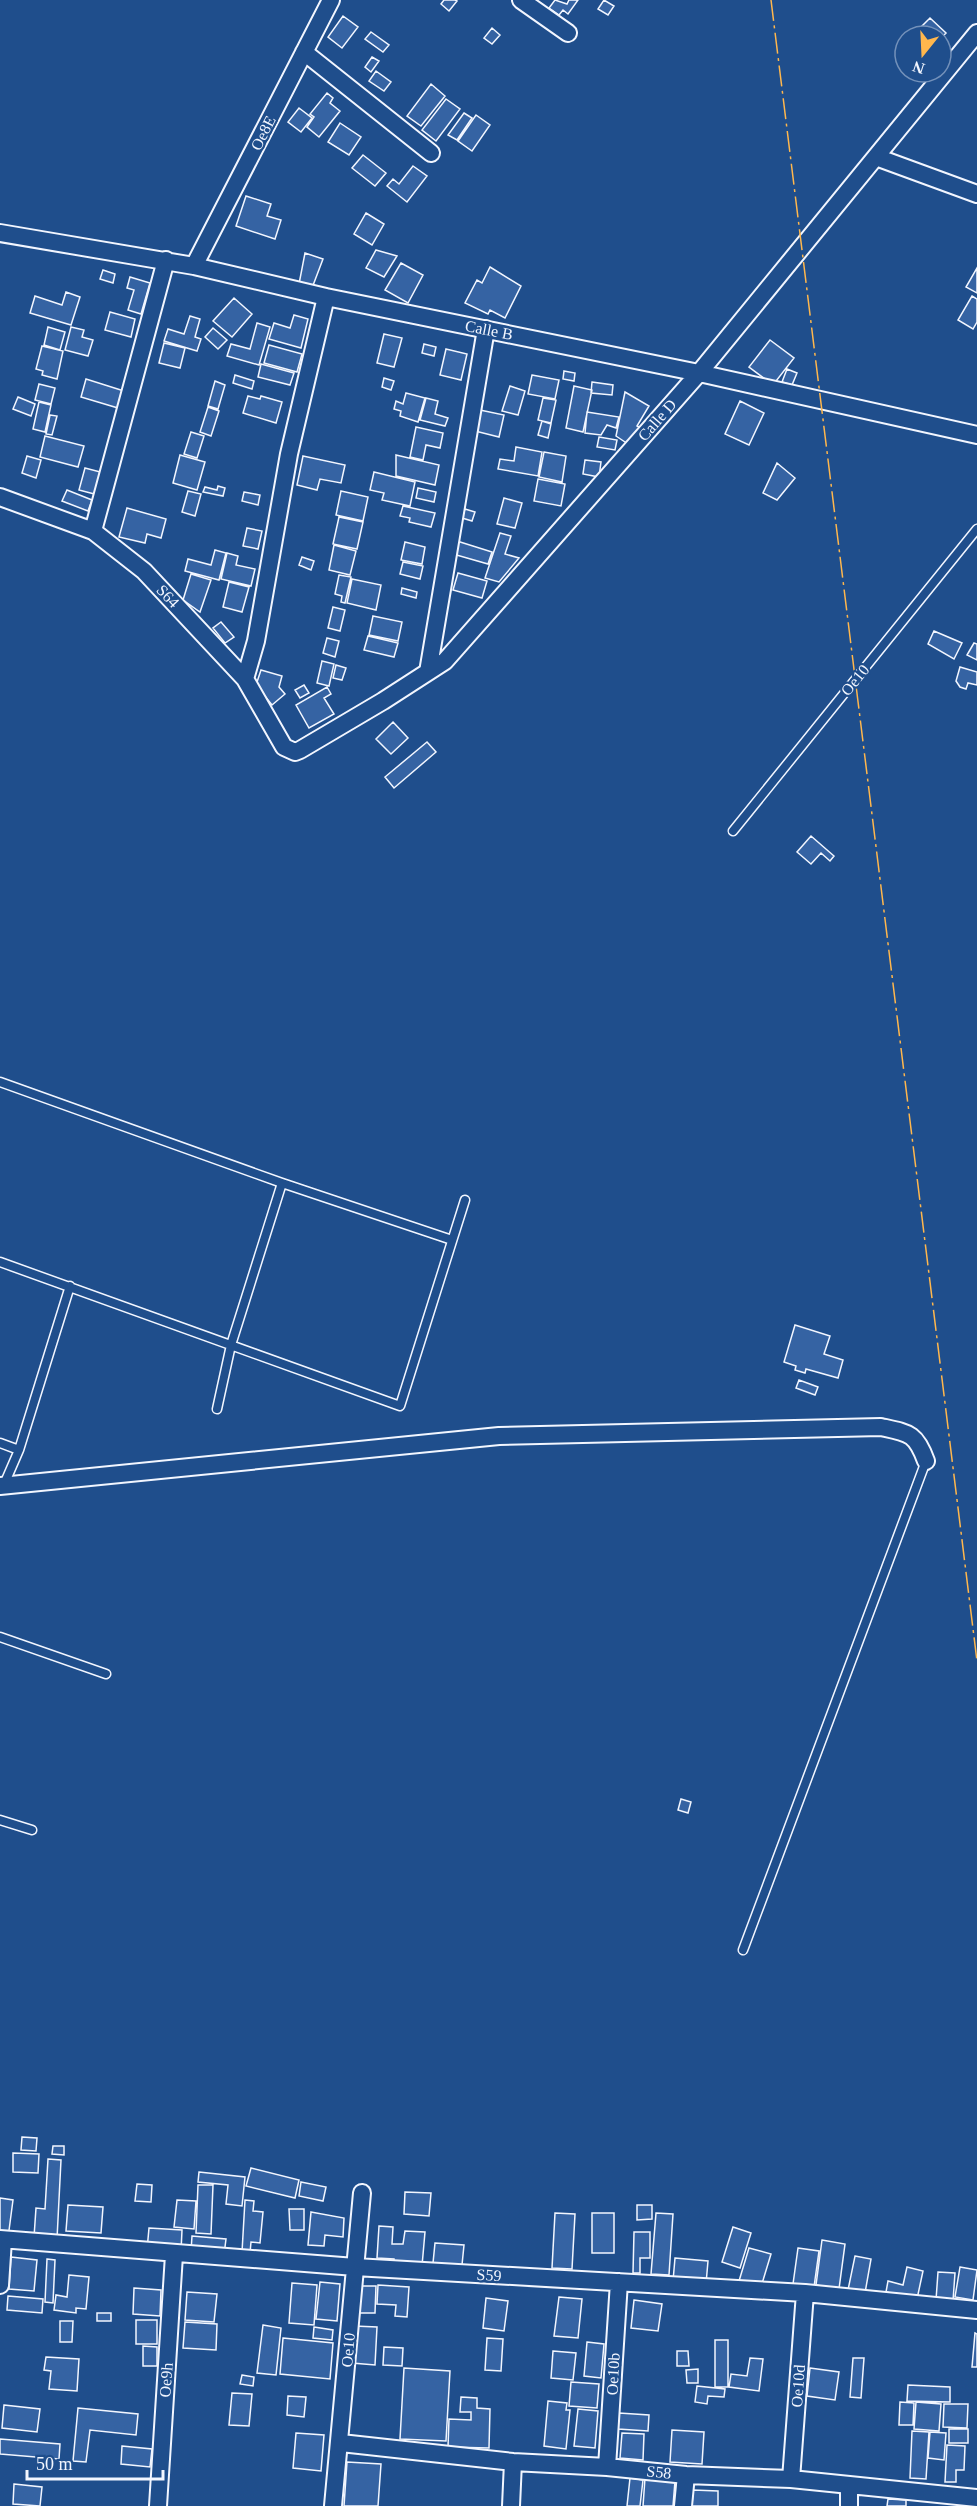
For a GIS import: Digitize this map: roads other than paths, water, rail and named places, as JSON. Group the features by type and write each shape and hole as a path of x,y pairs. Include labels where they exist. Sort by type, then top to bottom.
{"street":[{"name":"Oe8E","path":"194,266 331,0"},
{"path":"521,0 568,33"},
{"name":"Calle D","path":"289,751 300,750 445,661 699,373 977,33"},
{"path":"304,52 431,153"},
{"path":"876,157 977,194"},
{"name":"Calle B","path":"0,233 166,260 326,297 699,373 977,435"},
{"path":"93,531 166,260"},
{"path":"245,679 256,640 289,454 326,297"},
{"path":"428,672 486,329"},
{"name":"S64","path":"0,497 93,531 144,571 245,679 284,747 289,751"},
{"path":"1,1488 499,1436 881,1427 907,1432 919,1442 926,1461"},
{"name":"Oe10","path":"333,2506 341,2443 362,2193"},
{"path":"0,2285 1,2240"},
{"name":"S59","path":"1,2240 355,2267 805,2293 977,2310"},
{"name":"Oe9h","path":"158,2506 174,2255"},
{"name":"Oe10b","path":"607,2466 619,2282"},
{"name":"Oe10d","path":"791,2479 805,2293"},
{"name":"S58","path":"341,2443 513,2462 607,2466 686,2475 791,2479 977,2498"},
{"path":"510,2506 513,2462"},
{"path":"683,2506 686,2475"},
{"path":"849,2485 849,2506"}],"lane":[{"name":"Oe10","path":"733,831 977,529"},
{"path":"0,1082 282,1183 452,1240"},
{"path":"217,1409 231,1344 282,1183"},
{"path":"0,1262 400,1406 465,1200"},
{"path":"1,1488 19,1449 70,1286"},
{"path":"0,1443 19,1449"},
{"path":"743,1950 926,1461"},
{"path":"0,1637 106,1674"},
{"path":"0,1820 32,1830"}]}
